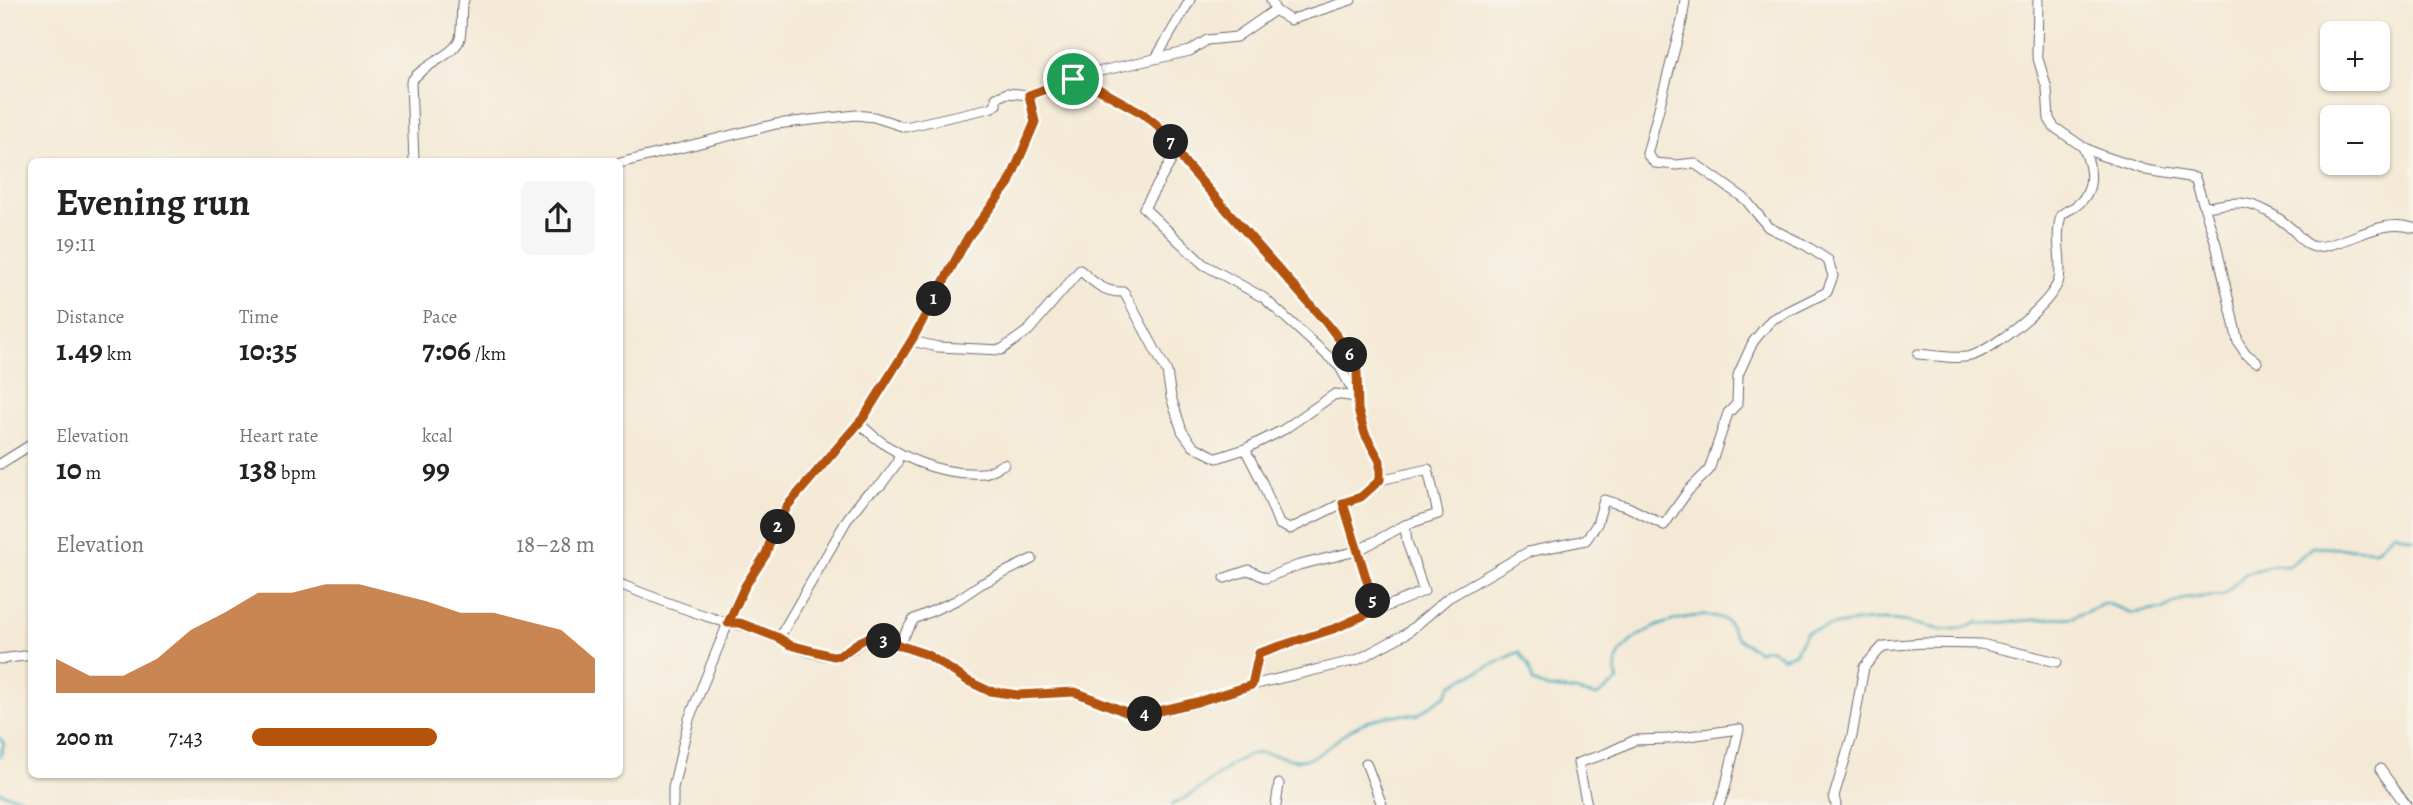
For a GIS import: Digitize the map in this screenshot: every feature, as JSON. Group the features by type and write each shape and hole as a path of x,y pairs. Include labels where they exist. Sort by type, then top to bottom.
{"street":[{"path":"414,158 411,82 415,74 456,47 460,38 461,5 464,0"},
{"path":"1156,58 1189,0"},
{"path":"1270,0 1275,10 1290,20 1351,0"},
{"path":"623,585 728,623 740,623 805,650 841,655 872,636 928,655 989,691 1018,695 1075,692 1131,714 1142,715 1357,660 1407,633 1448,598 1528,552 1586,540 1597,524 1604,500 1628,507 1664,525 1688,491 1709,470 1728,413 1737,404 1738,375 1753,342 1771,320 1827,292 1833,276 1828,260 1768,227 1745,199 1694,163 1655,163 1647,154 1682,21 1685,0"},
{"path":"2038,0 2037,55 2046,89 2049,119 2054,127 2083,147 2146,170 2195,178 2216,244 2238,342 2246,354 2258,362"},
{"path":"623,162 776,124 856,115 874,117 905,127 990,108 996,105 996,98 1007,93 1029,95 1074,77 1190,51 1207,40 1236,37 1275,10"},
{"path":"1073,79 1078,84 1093,86 1142,113 1163,131 1228,213 1266,253 1346,348 1357,371 1356,397"},
{"path":"673,805 673,788 689,719 745,586 766,554 788,505 864,417 913,338 968,237 1009,183 1035,122 1029,95"},
{"path":"1918,354 1971,356 1998,340 2050,296 2060,276 2056,237 2061,215 2077,205 2086,195 2092,178 2083,147"},
{"path":"1177,151 1144,208 1203,264 1264,298 1339,367 1356,397 1365,434 1380,461 1380,480"},
{"path":"2205,207 2236,203 2254,206 2275,217 2307,245 2314,247 2387,226 2400,224 2413,228"},
{"path":"913,338 916,342 938,347 1001,350 1029,330 1080,270 1101,288 1111,292 1125,292 1163,363 1182,431 1193,446 1217,458 1245,449 1283,430 1335,394 1356,397"},
{"path":"864,417 862,426 876,439 899,454 934,467 986,473 1004,464"},
{"path":"0,464 28,446"},
{"path":"1225,578 1249,570 1266,578 1299,565 1357,551 1405,525 1438,514 1429,469 1380,480 1361,497 1290,529 1279,524 1245,449"},
{"path":"779,638 848,518 866,495 881,485 897,463 899,454"},
{"path":"1343,503 1376,610"},
{"path":"1252,685 1259,653 1336,628 1424,591 1407,542 1405,525"},
{"path":"883,641 902,638 915,619 957,600 981,584 1032,559"},
{"path":"1836,805 1835,796 1852,736 1864,667 1883,646 1924,643 1981,644 2057,662"},
{"path":"0,659 28,656"},
{"path":"1587,805 1578,763 1635,740 1668,739 1739,729 1726,789 1719,805"},
{"path":"1366,762 1382,805"},
{"path":"2379,769 2406,805"},
{"path":"1276,805 1279,784"}],"waterway":[{"path":"1981,624 2074,617 2106,603 2132,613 2164,609 2185,598 2223,596 2245,574 2269,566 2290,565 2313,547 2376,550 2394,533 2413,539"},
{"path":"1172,805 1192,794 1234,763 1251,755 1266,753 1304,760 1321,753 1346,733 1371,720 1417,715 1446,695 1452,684 1519,652 1528,665 1533,682 1548,688 1597,696 1618,681 1616,665 1621,653 1631,642 1644,632 1678,619 1695,616 1723,619 1729,623 1736,637 1758,651 1770,648 1782,658 1795,653 1806,632 1836,625 1888,620 1942,630 1979,622"},
{"path":"0,738 4,743 0,756"},
{"path":"0,792 44,805"}],"route":[{"path":"1073,79 1078,84 1093,86 1142,113 1156,124 1186,164 1346,348 1357,371 1356,397 1361,422 1380,461 1380,480 1361,497 1343,503 1376,610 1336,628 1259,653 1252,685 1142,715 1131,714 1075,692 1018,695 989,691 928,655 872,636 841,655 833,656 790,645 740,623 728,623 745,586 766,554 788,505 864,417 913,338 968,237 1009,183 1035,122 1029,95 1073,79"}]}
